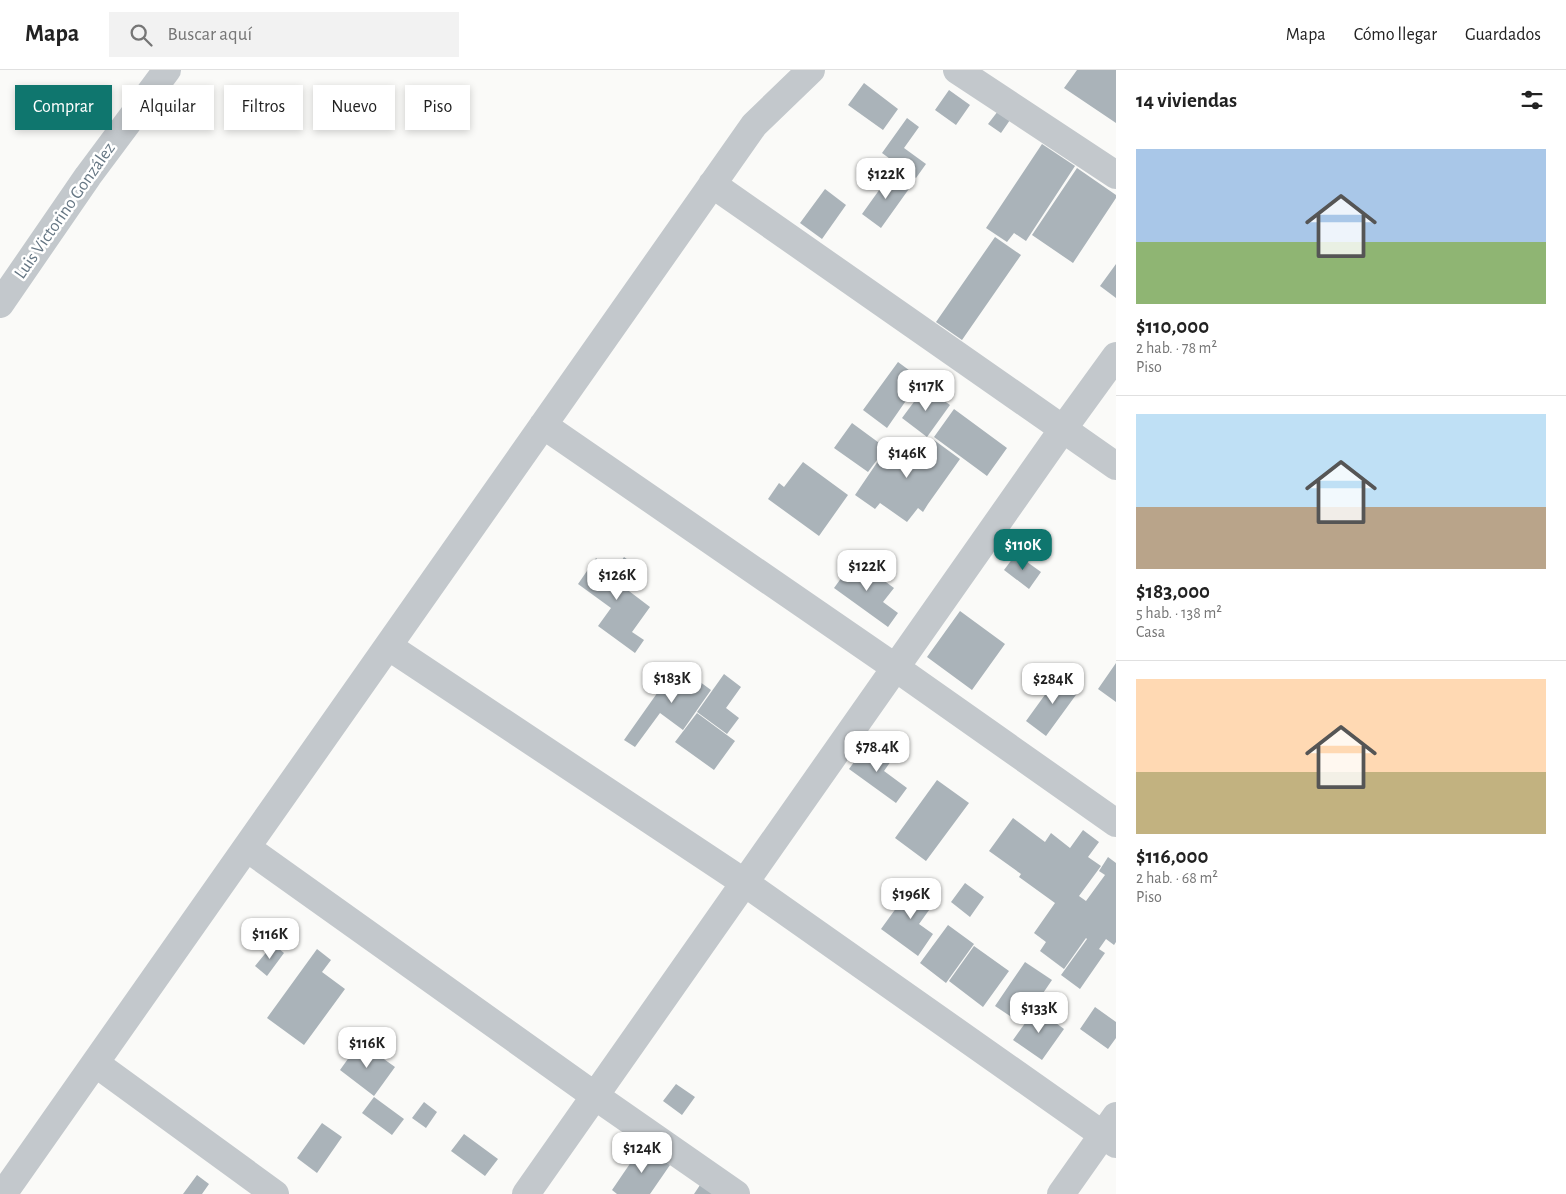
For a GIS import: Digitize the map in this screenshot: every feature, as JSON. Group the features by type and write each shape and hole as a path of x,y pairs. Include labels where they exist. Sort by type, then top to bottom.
{"street":[{"name":"Luis Victorino González","path":"0,304 88,176 167,70"},
{"path":"3,1194 754,125 811,70"},
{"path":"957,70 1116,175"},
{"path":"712,184 1116,466"},
{"path":"526,1194 1116,356"},
{"path":"543,425 896,668 1116,823"},
{"path":"388,646 1112,1131 1060,1194"},
{"path":"247,848 736,1194"},
{"path":"95,1063 275,1194"}],"building":[{"path":"1077,70 1116,70 1116,123 1064,88"},
{"path":"864,83 898,109 883,130 848,105"},
{"path":"949,90 970,105 956,125 935,110"},
{"path":"998,111 1010,120 1001,133 988,124"},
{"path":"907,118 919,127 904,148 926,164 916,178 882,153"},
{"path":"1042,144 1075,166 1026,241 1014,233 1007,242 986,228"},
{"path":"1077,168 1116,195 1116,198 1073,263 1032,235"},
{"path":"892,172 911,186 881,228 862,214"},
{"path":"825,189 846,205 822,239 800,223"},
{"path":"995,237 1021,255 962,340 936,322"},
{"path":"1116,264 1116,298 1100,286"},
{"path":"898,362 921,379 887,428 863,410"},
{"path":"925,387 950,405 927,437 902,418"},
{"path":"954,409 1007,448 987,476 934,437"},
{"path":"852,423 886,448 868,472 834,448"},
{"path":"893,439 921,459 934,440 960,459 923,512 918,508 907,522 880,503 875,509 855,495"},
{"path":"803,462 848,495 819,536 768,499 779,483 784,487"},
{"path":"1016,554 1041,572 1029,589 1004,570"},
{"path":"624,557 639,568 625,588 650,607 632,632 644,640 635,653 598,626 611,608 578,584 596,558 614,572"},
{"path":"855,559 894,588 883,602 898,613 888,627 834,588"},
{"path":"960,611 1005,644 972,690 927,657"},
{"path":"1116,663 1116,702 1098,689"},
{"path":"677,665 711,690 683,730 660,713 635,747 624,740"},
{"path":"724,674 741,687 726,708 739,718 727,734 697,712"},
{"path":"1060,674 1081,688 1046,736 1026,721"},
{"path":"697,713 735,741 714,770 675,742"},
{"path":"867,744 891,761 884,771 907,788 896,803 849,769"},
{"path":"937,780 969,803 926,861 895,838"},
{"path":"1013,818 1045,842 1051,833 1070,848 1083,830 1099,842 1088,857 1101,866 1079,896 1086,901 1105,875 1099,871 1108,857 1116,863 1116,942 1114,945 1106,939 1099,949 1105,953 1080,989 1061,975 1087,939 1064,969 1040,951 1046,942 1034,933 1055,903 1019,877 1021,874 989,851"},
{"path":"915,882 937,899 919,924 933,934 918,956 881,929"},
{"path":"965,883 984,897 970,917 951,902"},
{"path":"948,925 974,944 946,983 920,963"},
{"path":"273,944 284,953 267,976 255,966"},
{"path":"974,946 1009,971 983,1007 949,981"},
{"path":"317,949 331,960 322,972 345,989 304,1045 267,1018"},
{"path":"1025,962 1052,980 1022,1024 995,1006"},
{"path":"1095,1007 1116,1022 1116,1038 1108,1049 1080,1029"},
{"path":"1036,1008 1064,1029 1042,1060 1013,1040"},
{"path":"360,1042 395,1067 374,1096 340,1070"},
{"path":"676,1084 695,1097 682,1115 663,1101"},
{"path":"374,1097 404,1119 392,1135 362,1113"},
{"path":"424,1102 437,1112 426,1128 412,1118"},
{"path":"322,1123 342,1137 317,1173 297,1158"},
{"path":"464,1134 498,1159 485,1176 451,1151"},
{"path":"642,1146 670,1165 650,1194 617,1194 612,1190"},
{"path":"197,1175 209,1184 202,1194 183,1194"},
{"path":"700,1185 714,1194 694,1194"}]}
